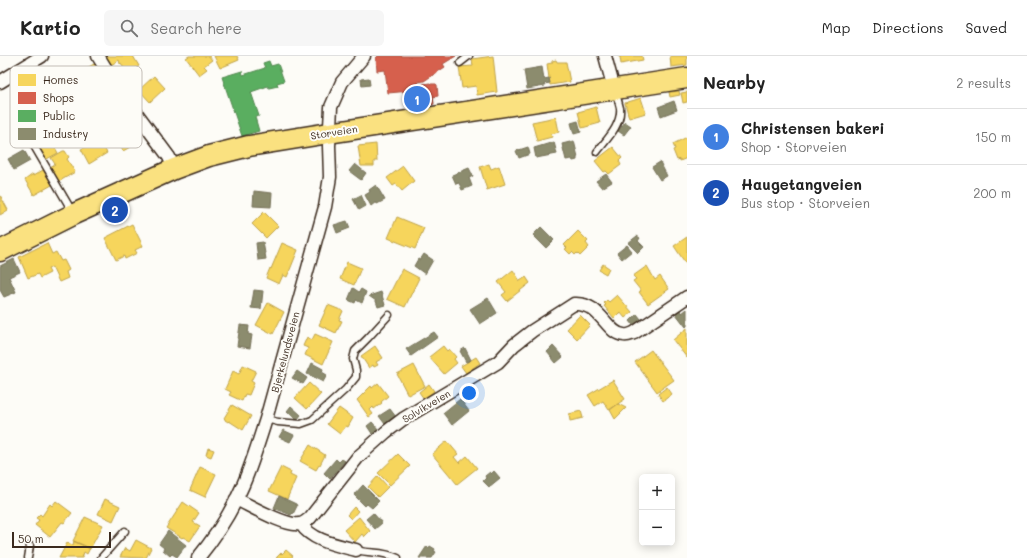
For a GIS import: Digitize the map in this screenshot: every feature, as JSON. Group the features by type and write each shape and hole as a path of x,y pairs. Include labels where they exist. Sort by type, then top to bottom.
{"main road":[{"name":"Storveien","path":"0,251 74,214 174,169 210,156 249,146 687,78"}],"street":[{"path":"26,66 42,56"},
{"path":"98,56 104,66"},
{"name":"Bjerkelundsveien","path":"198,558 219,530 246,479 266,419 325,207 330,177 329,133 331,107 342,82 364,56"},
{"path":"605,56 614,89"},
{"path":"0,82 10,76"},
{"path":"142,121 169,157 174,169"},
{"name":"Solvikveien","path":"301,524 310,518 358,457 386,432 498,362 514,345 532,331 574,304 589,306 618,333 625,336 634,333 687,297"},
{"path":"236,499 278,519 294,524 301,524 306,531 325,541 356,550"}],"lane":[{"path":"460,63 468,56"},
{"path":"597,152 614,129 620,113 620,106 614,89"},
{"path":"35,148 74,214"},
{"path":"266,419 278,422 301,424 312,420 346,389 356,377 356,370 352,359 355,351 389,315"},
{"path":"101,558 125,530"},
{"path":"28,558 30,546"},
{"path":"356,550 365,553 381,553 398,558"}],"building: Homes":[{"path":"105,56 133,56 139,66 123,66 121,63 120,64 119,60 111,65"},
{"path":"189,56 209,56 212,60 204,66 207,69 199,75 186,58"},
{"path":"214,56 237,56 239,60 220,68"},
{"path":"493,56 497,92 477,95 476,86 462,88 459,67 473,66 472,59"},
{"path":"618,56 642,56 643,60 621,64 620,57"},
{"path":"670,56 687,56 687,65 671,67"},
{"path":"556,60 557,62 566,62 570,82 550,85 547,64"},
{"path":"154,76 165,88 150,102 142,93 142,87"},
{"path":"679,91 680,95 670,97 669,92"},
{"path":"687,92 687,102 683,103 681,93"},
{"path":"641,98 646,113 629,118 625,103"},
{"path":"596,107 600,123 582,128 578,112"},
{"path":"556,117 559,132 551,134 552,137 537,141 532,122"},
{"path":"687,137 687,158 680,161 680,159 677,160 673,150 675,149 673,144"},
{"path":"376,144 377,161 374,161 374,166 361,166 358,146"},
{"path":"613,147 622,158 619,161 621,165 609,174 606,171 604,172 595,161"},
{"path":"39,148 55,148 58,153 45,160"},
{"path":"104,148 107,153 89,164 81,149"},
{"path":"121,148 128,148 123,151"},
{"path":"65,151 69,157 67,159 75,172 58,182 50,167 55,164 51,158"},
{"path":"489,164 491,169 499,166 505,184 487,190 480,167"},
{"path":"403,166 414,181 402,191 396,184 393,186 387,178"},
{"path":"43,170 52,185 34,195 25,180 33,174 33,176"},
{"path":"0,195 8,210 0,215"},
{"path":"264,212 278,226 266,238 252,224"},
{"path":"397,217 424,228 415,249 388,238"},
{"path":"132,224 143,246 135,250 137,253 125,259 124,256 116,260 105,238"},
{"path":"578,231 588,241 586,243 589,247 580,256 577,253 575,255 572,252 570,254 565,249 567,248 564,245"},
{"path":"687,237 687,263 686,264 674,246"},
{"path":"47,243 52,254 56,252 61,261 64,260 69,270 66,272 68,278 59,282 52,267 48,269 50,273 40,278 38,274 28,278 19,257"},
{"path":"282,243 298,250 287,277 283,275 279,284 266,278"},
{"path":"347,262 361,268 354,285 340,279"},
{"path":"603,264 609,268 606,274 599,270"},
{"path":"647,266 655,280 660,276 669,289 648,304 639,292 641,291 633,281 636,279 633,276"},
{"path":"402,269 419,278 405,307 387,299"},
{"path":"513,270 520,281 526,277 530,283 507,301 502,295 506,292 498,282"},
{"path":"617,295 632,312 625,318 620,312 614,318 604,306 606,305 604,303 607,300 609,302"},
{"path":"268,303 284,312 273,334 256,325"},
{"path":"328,305 343,311 339,320 342,321 336,333 319,325"},
{"path":"580,315 590,325 577,339 567,329"},
{"path":"687,328 687,358 673,340"},
{"path":"315,334 333,342 323,364 305,355 308,348 303,346 307,337 312,340"},
{"path":"375,346 383,358 376,362 378,365 374,367 373,365 369,368 361,356"},
{"path":"443,346 447,351 449,349 456,357 454,359 457,363 444,374 429,357"},
{"path":"651,350 674,380 657,392 635,362"},
{"path":"476,357 480,363 466,373 461,366"},
{"path":"243,365 256,371 251,381 254,383 249,395 245,394 242,401 229,395 231,392 225,389 233,371 239,374"},
{"path":"414,365 425,386 408,395 397,374"},
{"path":"613,380 625,399 609,410 603,401 595,406 588,395"},
{"path":"309,383 321,394 307,409 295,398"},
{"path":"378,383 388,396 381,402 382,403 370,410 373,414 369,417 357,400 371,386 372,388"},
{"path":"429,384 434,391 424,399 419,392"},
{"path":"667,387 672,394 663,401 658,394"},
{"path":"618,404 626,408 615,419 610,410"},
{"path":"232,405 251,416 243,430 229,421 228,422 224,418"},
{"path":"339,408 353,418 348,427 346,426 340,434 327,424"},
{"path":"581,411 583,418 570,421 569,414"},
{"path":"447,441 458,454 454,457 459,463 467,456 477,468 457,484 432,454"},
{"path":"310,445 325,455 316,470 300,461"},
{"path":"208,448 214,450 211,457 206,455"},
{"path":"398,454 410,466 390,485 378,473"},
{"path":"200,467 216,474 205,497 190,490"},
{"path":"281,467 291,472 290,475 296,478 287,499 269,491"},
{"path":"378,476 388,487 378,497 368,487"},
{"path":"105,499 120,506 113,521 98,514"},
{"path":"56,501 72,513 64,523 62,522 50,537 35,525 39,520 36,518 40,514 42,516 50,504 52,506"},
{"path":"183,502 199,513 193,522 200,526 190,541 166,528"},
{"path":"354,507 358,511 351,519 347,515"},
{"path":"85,517 103,525 90,549 73,541"},
{"path":"359,517 370,531 364,537 362,534 355,542 344,530"},
{"path":"136,540 151,548 146,558 120,557 125,548 130,551"},
{"path":"74,541 90,548 87,554 84,552 82,558 59,558 67,543 73,545"},
{"path":"286,550 293,556 291,558 276,558 281,553 282,554"}],"building: Shops":[{"path":"378,56 456,56 443,64 445,67 424,81 418,82 419,86 410,88 410,91 388,93 385,70 377,71 376,58"},
{"path":"430,83 437,85 438,96 433,97 434,104 413,108 412,105 409,106 408,98 411,98 410,88 423,86 423,84"}],"building: Public":[{"path":"269,61 271,66 278,64 284,81 277,83 278,86 269,88 268,86 251,92 259,116 255,117 259,131 242,136 222,77 242,71 243,75 265,68 263,63"}],"building: Industry":[{"path":"542,67 544,79 549,78 550,83 544,84 545,86 527,89 524,70"},
{"path":"369,78 370,85 362,86 361,79"},
{"path":"674,101 677,110 661,116 658,107"},
{"path":"578,121 581,132 574,134 571,123"},
{"path":"625,122 631,126 624,135 618,131"},
{"path":"574,141 578,157 577,160 566,160 562,144"},
{"path":"554,142 557,154 536,158 534,148"},
{"path":"528,147 530,154 519,158 516,151"},
{"path":"24,150 30,161 14,170 8,159"},
{"path":"660,162 667,176 660,180 652,167"},
{"path":"355,164 366,173 361,180 349,171"},
{"path":"469,168 473,176 469,178 472,186 462,190 459,183 456,184 452,175"},
{"path":"606,174 612,182 602,188 596,181"},
{"path":"376,185 385,200 377,204 376,202 371,206 365,195"},
{"path":"254,191 272,193 271,207 253,206"},
{"path":"361,195 366,206 359,210 353,199"},
{"path":"347,221 350,228 337,233 334,225"},
{"path":"541,227 554,240 546,248 533,235"},
{"path":"637,236 640,238 638,241 644,247 638,253 628,243"},
{"path":"263,242 266,259 258,260 256,243"},
{"path":"627,245 632,251 622,259 617,253"},
{"path":"424,254 433,260 425,274 414,266 418,259 420,260"},
{"path":"14,259 20,272 9,277 16,292 4,297 0,290 0,266"},
{"path":"353,288 359,292 361,289 366,292 362,303 356,300 355,303 348,300"},
{"path":"254,290 263,291 261,309 251,308"},
{"path":"381,292 385,305 378,307 376,301 369,296"},
{"path":"488,298 497,313 480,324 470,309"},
{"path":"687,309 686,327 676,314 680,310 682,313"},
{"path":"637,314 641,319 634,326 630,321"},
{"path":"240,325 249,326 248,334 252,335 250,348 237,346"},
{"path":"434,332 438,337 411,356 406,349"},
{"path":"553,346 563,357 556,363 547,352"},
{"path":"465,348 471,360 466,362 460,351"},
{"path":"312,363 323,369 322,372 327,375 323,382 307,374"},
{"path":"297,371 307,378 303,384 292,378"},
{"path":"460,399 469,411 452,425 443,413"},
{"path":"291,406 301,415 297,420 287,411"},
{"path":"390,409 396,417 385,424 379,416"},
{"path":"372,422 379,430 373,435 367,426"},
{"path":"283,430 294,435 290,442 279,437"},
{"path":"336,459 339,462 342,459 345,461 330,479 324,473"},
{"path":"494,471 500,478 489,487 483,481 486,478 485,476"},
{"path":"363,485 379,501 372,508 367,504 365,506 354,495"},
{"path":"279,496 296,504 297,506 293,514 292,513 291,515 274,508"},
{"path":"373,513 382,523 375,529 366,519"},
{"path":"168,531 186,545 177,557 172,554 170,556 159,544"},
{"path":"427,546 435,549 434,551 436,552 432,558 419,558"}],"place":[{"name":"Christensen bakeri","path":"417,99"},
{"name":"Haugetangveien","path":"115,210"}]}
